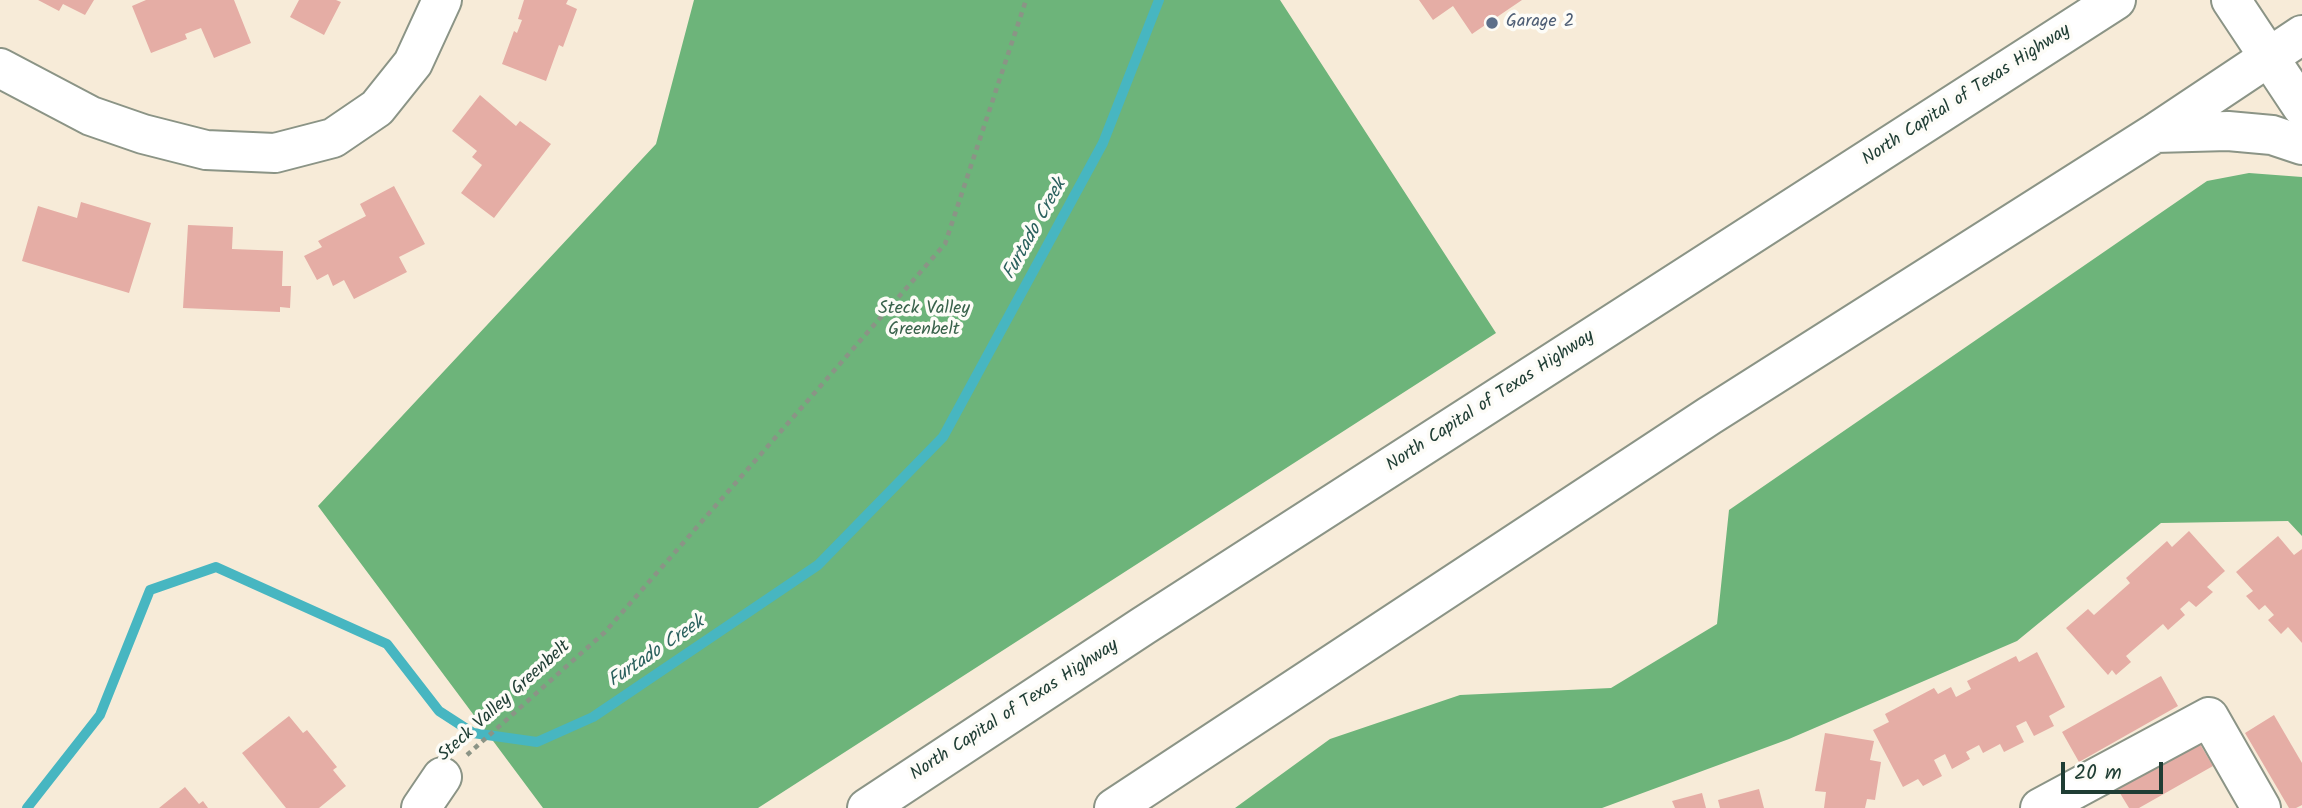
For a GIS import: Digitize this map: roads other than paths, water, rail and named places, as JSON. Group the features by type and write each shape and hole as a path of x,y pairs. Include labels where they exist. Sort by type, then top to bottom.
{"main road":[{"path":"0,68 91,116 143,134 206,150 275,153 333,138 377,108 413,63 442,0"},
{"name":"North Capital of Texas Highway","path":"867,808 1155,619 2116,0"},
{"path":"2231,0 2302,107"},
{"path":"1114,808 1709,416 2155,134 2302,35"},
{"path":"2155,134 2228,131 2272,135 2302,145"},
{"path":"2040,808 2209,717 2261,808"},
{"path":"421,808 442,777"}],"waterway":[{"name":"Furtado Creek","path":"27,808 100,715 150,590 216,567 387,644 439,711 473,733 537,742 593,717 818,565 943,437 1103,143 1159,0"}],"place":[{"name":"Garage 2","path":"1492,23"}],"park label":[{"name":"Steck Valley Greenbelt","path":"924,320"}]}
